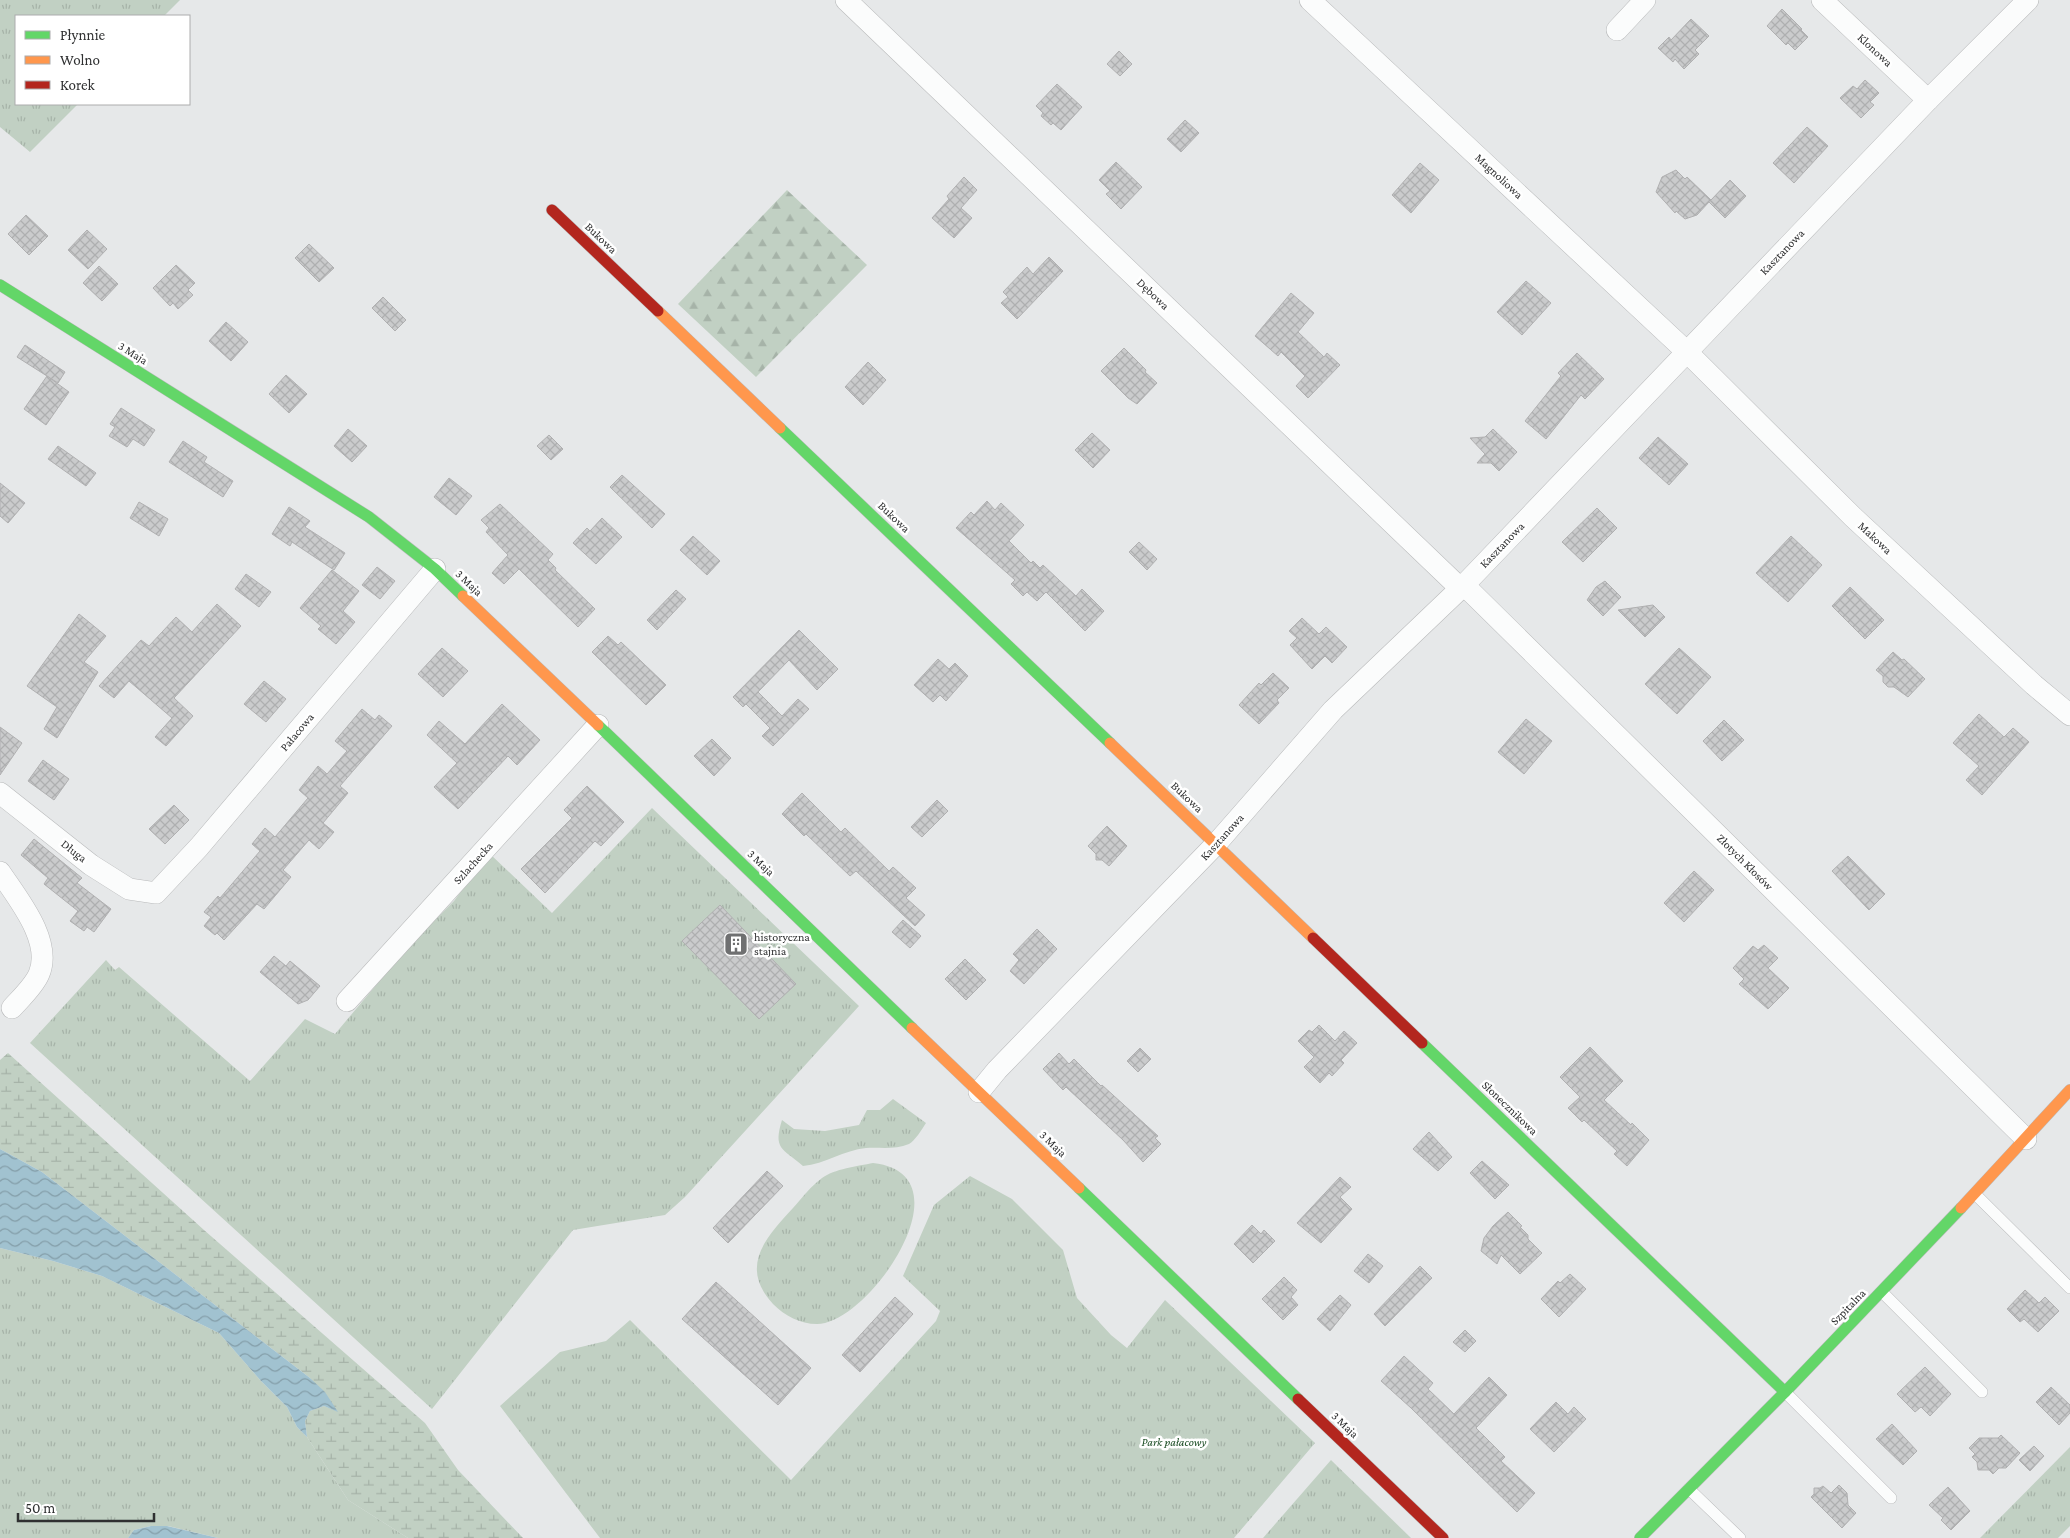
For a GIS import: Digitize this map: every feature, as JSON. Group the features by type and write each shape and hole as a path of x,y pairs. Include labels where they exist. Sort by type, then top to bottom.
{"street":[{"name":"Dębowa","path":"846,0 1462,586"},
{"name":"Magnoliowa","path":"1310,0 1687,352"},
{"path":"1617,30 1645,0"},
{"name":"Klonowa","path":"1822,0 1928,100"},
{"name":"Kasztanowa","path":"978,1092 997,1070 1216,844 1333,710 1462,586 1928,100 2028,0"},
{"name":"Bukowa","path":"552,210 1216,844"},
{"name":"3 Maja","path":"0,285 369,517 435,569 1443,1538"},
{"name":"Makowa","path":"1687,352 1853,518 2034,685 2070,715"},
{"name":"Pałacowa","path":"156,893 206,839 435,569"},
{"name":"Złotych Kłosów","path":"1462,586 2026,1139"},
{"name":"Szlachecka","path":"347,1001 598,725"},
{"name":"Długa","path":"0,793 91,864 129,889 156,893"},
{"name":"Słonecznikowa","path":"1216,844 1785,1392"},
{"path":"0,872 38,932 42,958 39,975 12,1008"},
{"name":"Szpitalna","path":"1640,1538 1882,1292 2070,1091"}],"lane":[{"path":"1975,1194 2070,1288"},
{"path":"1882,1292 1982,1392"},
{"path":"1785,1392 1890,1498"},
{"path":"1689,1489 1740,1538"}],"green space":[{"path":"0,0 180,0 165,15 15,15 15,105 77,105 30,152 0,127"},
{"path":"787,190 867,265 756,377 678,304"},
{"path":"652,808 859,1006 685,1197 665,1215 573,1230 432,1409 30,1043 106,960 115,970 119,967 250,1081 305,1019 335,1034 409,946 454,901 489,853 552,913"},
{"path":"8,1053 204,1230 425,1423 458,1470 523,1538 408,1538 348,1500 307,1437 305,1421 310,1411 324,1406 337,1411 310,1378 42,1172 0,1149 0,1060"},
{"path":"893,1099 926,1123 916,1138 904,1146 858,1149 819,1163 803,1166 785,1151 779,1143 779,1130 782,1120 794,1129 825,1131 859,1125 867,1110 880,1110"},
{"path":"873,1163 901,1173 913,1193 912,1219 902,1248 884,1276 862,1300 838,1318 817,1324 805,1323 788,1316 773,1304 763,1290 758,1278 757,1265 765,1242 773,1230 810,1188 822,1178 839,1170"},
{"name":"Park pałacowy","path":"970,1176 1012,1199 1063,1250 1077,1298 1111,1335 1127,1348 1165,1300 1315,1443 1234,1538 600,1538 500,1406 560,1352 606,1341 630,1320 791,1480 936,1321 940,1311 903,1276 934,1205"},
{"path":"0,1248 102,1276 219,1333 261,1381 287,1407 297,1427 307,1437 348,1500 408,1538 218,1538 168,1526 151,1526 134,1530 128,1538 0,1538"},
{"path":"2070,1447 2070,1526 2058,1538 1980,1538"},
{"path":"1331,1460 1411,1538 1263,1538"}],"water":[{"path":"0,1149 42,1172 310,1378 325,1392 338,1412 324,1406 310,1411 305,1421 307,1437 297,1427 287,1407 261,1381 219,1333 102,1276 0,1248"},
{"path":"151,1526 167,1526 218,1538 128,1538 134,1530"}],"building":[{"path":"1782,9 1808,37 1795,50 1788,43 1786,45 1767,26"},
{"path":"1691,19 1709,36 1695,50 1699,54 1684,69 1675,59 1673,62 1658,48 1669,37 1671,40"},
{"path":"1119,51 1132,64 1120,76 1107,64"},
{"path":"1865,80 1879,93 1870,102 1874,105 1861,118 1840,98 1853,86 1857,89"},
{"path":"1057,84 1082,107 1061,130 1053,123 1051,125 1041,116 1043,113 1036,106"},
{"path":"1185,120 1199,133 1181,152 1167,139"},
{"path":"1807,127 1828,146 1794,183 1773,163"},
{"path":"1116,162 1142,187 1121,209 1106,194 1110,191 1099,180"},
{"path":"1420,163 1439,180 1411,213 1392,195"},
{"path":"1676,170 1685,179 1687,177 1711,200 1730,180 1746,196 1725,218 1709,202 1697,215 1685,219 1676,211 1675,213 1656,192 1662,177"},
{"path":"964,177 977,190 961,208 972,218 954,238 932,218 949,199 947,196"},
{"path":"26,215 48,236 29,255 8,234"},
{"path":"87,230 107,249 88,269 68,250"},
{"path":"309,244 334,268 319,282 295,258"},
{"path":"1049,257 1063,271 1017,319 1001,303 1008,297 1003,292 1027,267 1033,274"},
{"path":"176,265 195,283 188,290 193,295 178,309 173,303 170,306 153,288"},
{"path":"99,266 118,284 102,301 83,283"},
{"path":"1526,281 1551,303 1522,335 1497,312"},
{"path":"1291,293 1314,313 1298,332 1324,357 1327,353 1340,365 1308,398 1296,386 1305,376 1281,352 1278,356 1255,336"},
{"path":"383,297 406,320 395,331 372,308"},
{"path":"226,322 248,342 231,361 209,341"},
{"path":"25,345 65,372 58,383 17,357"},
{"path":"1124,348 1157,383 1137,404 1128,398 1101,371"},
{"path":"1577,353 1604,379 1585,399 1581,395 1546,439 1525,421 1561,376 1558,373"},
{"path":"868,362 886,380 863,405 845,387"},
{"path":"286,375 307,394 289,413 269,394"},
{"path":"47,376 69,392 46,425 24,409"},
{"path":"121,408 155,430 144,446 133,439 127,447 109,436 115,427 110,424"},
{"path":"348,429 367,446 352,462 334,446"},
{"path":"1493,429 1517,452 1499,471 1491,463 1477,463 1485,454 1470,438 1485,437"},
{"path":"1092,433 1110,450 1093,468 1075,450"},
{"path":"549,435 563,449 551,460 537,446"},
{"path":"1658,437 1688,464 1669,485 1639,458"},
{"path":"183,441 207,457 204,462 233,481 223,497 169,462"},
{"path":"58,446 96,473 86,486 48,459"},
{"path":"622,475 665,514 652,528 610,487"},
{"path":"449,478 472,496 456,515 434,497"},
{"path":"0,483 25,503 8,523 0,516"},
{"path":"987,501 995,510 1001,503 1024,525 1009,541 1031,563 1033,561 1040,568 1043,565 1076,596 1082,589 1104,611 1085,631 1046,592 1037,601 1027,592 1023,596 1011,584 1015,580 956,528 971,512 974,515"},
{"path":"139,502 168,519 159,536 130,518"},
{"path":"500,504 553,554 548,560 556,568 555,570 595,609 578,627 519,569 504,584 492,573 508,555 486,532 489,528 481,520"},
{"path":"289,507 310,521 305,527 345,553 334,570 292,542 290,546 272,534"},
{"path":"1597,508 1617,528 1583,562 1562,542"},
{"path":"602,518 622,537 596,564 573,543 587,528 590,531"},
{"path":"693,536 720,561 707,575 680,550"},
{"path":"1791,536 1822,565 1788,602 1756,573"},
{"path":"1139,542 1157,559 1147,570 1129,552"},
{"path":"377,567 395,581 380,599 362,585"},
{"path":"332,570 359,591 343,611 355,622 336,644 318,629 321,626 300,608"},
{"path":"246,574 271,592 259,607 235,589"},
{"path":"1605,581 1621,597 1603,616 1587,600 1596,587"},
{"path":"1850,587 1884,620 1865,639 1832,606"},
{"path":"676,590 686,599 657,630 647,620"},
{"path":"217,604 241,626 174,698 193,716 166,746 155,737 172,718 129,681 114,698 99,686 141,640 149,646 176,617 192,632"},
{"path":"1653,605 1665,617 1645,637 1618,610"},
{"path":"79,614 106,636 84,662 98,672 57,738 44,729 57,707 27,686"},
{"path":"1302,618 1319,634 1326,627 1347,647 1332,663 1325,656 1312,669 1290,645 1297,638 1289,631"},
{"path":"799,630 838,669 817,690 789,660 758,692 782,716 798,699 809,709 773,746 762,736 770,728 746,704 743,707 733,697"},
{"path":"608,636 618,645 621,642 666,685 646,705 592,652"},
{"path":"442,648 468,671 443,697 418,674"},
{"path":"1679,648 1711,677 1677,714 1645,684"},
{"path":"1893,652 1902,660 1904,659 1925,679 1908,697 1894,687 1888,687 1883,682 1883,676 1876,670"},
{"path":"938,659 949,669 955,663 968,676 946,701 940,695 933,702 914,685"},
{"path":"1273,673 1289,688 1277,700 1279,703 1259,724 1239,705 1259,683 1261,685"},
{"path":"264,681 286,699 266,722 244,704"},
{"path":"502,704 540,740 517,765 508,756 458,809 434,787 457,763 427,735 439,721 465,744"},
{"path":"362,709 375,720 379,715 392,726 340,786 348,793 323,823 334,832 319,849 309,840 283,870 291,877 264,909 257,904 224,940 217,933 215,935 204,926 211,917 204,912 218,896 220,898 260,851 252,844 265,828 275,837 308,798 299,790 318,766 327,774 347,751 335,741"},
{"path":"1979,714 2004,737 2013,728 2029,742 1982,795 1966,780 1979,766 1953,743"},
{"path":"1526,719 1552,741 1524,774 1498,752"},
{"path":"1724,720 1744,740 1722,761 1703,741"},
{"path":"0,727 22,743 0,775"},
{"path":"712,739 731,758 714,776 694,756"},
{"path":"43,760 69,779 54,800 28,781"},
{"path":"587,786 624,822 601,846 595,841 545,893 521,869 572,818 564,810"},
{"path":"802,793 841,832 845,828 889,871 893,867 916,888 906,898 925,915 915,926 856,871 850,876 782,814"},
{"path":"937,800 948,811 922,837 911,827"},
{"path":"174,805 189,820 165,844 149,829"},
{"path":"1107,826 1127,846 1109,866 1102,860 1096,860 1096,854 1088,846"},
{"path":"34,839 82,878 77,883 111,909 94,932 87,927 84,931 70,921 78,911 44,884 48,878 21,855"},
{"path":"1848,856 1885,894 1869,910 1832,871"},
{"path":"1694,871 1714,890 1684,922 1664,903"},
{"name":"historyczna stajnia","path":"720,905 796,984 759,1019 682,941"},
{"path":"903,920 921,936 910,948 892,932"},
{"path":"1037,929 1057,949 1024,984 1010,971 1019,960 1013,954"},
{"path":"1764,945 1778,958 1768,968 1789,988 1768,1009 1739,984 1744,979 1733,968 1753,946 1758,950"},
{"path":"274,956 286,966 290,961 320,986 308,1000 298,1004 260,972"},
{"path":"965,959 986,980 966,1000 945,979"},
{"path":"1319,1025 1335,1041 1344,1031 1357,1043 1341,1060 1344,1063 1332,1076 1329,1073 1320,1083 1304,1067 1314,1057 1298,1041 1309,1030 1312,1032"},
{"path":"1590,1047 1623,1081 1604,1100 1649,1140 1627,1166 1614,1154 1617,1151 1584,1120 1582,1122 1568,1108 1580,1097 1560,1077"},
{"path":"1140,1048 1151,1059 1138,1072 1127,1061"},
{"path":"1059,1053 1069,1064 1074,1059 1101,1086 1158,1136 1155,1138 1161,1144 1143,1162 1123,1140 1066,1087 1063,1090 1043,1069"},
{"path":"1429,1132 1452,1157 1438,1171 1413,1149"},
{"path":"1482,1161 1509,1185 1495,1199 1470,1173"},
{"path":"767,1171 783,1186 728,1243 713,1228"},
{"path":"1340,1177 1351,1187 1340,1197 1352,1209 1321,1243 1297,1223"},
{"path":"1508,1212 1522,1226 1520,1227 1528,1235 1528,1239 1542,1253 1520,1274 1501,1255 1497,1264 1481,1251 1484,1238 1493,1226"},
{"path":"1252,1225 1261,1234 1264,1230 1275,1241 1253,1263 1234,1244"},
{"path":"1368,1254 1383,1266 1369,1283 1354,1271"},
{"path":"1420,1266 1432,1278 1385,1326 1374,1314"},
{"path":"1570,1274 1586,1289 1559,1317 1541,1299 1558,1281 1560,1283"},
{"path":"1284,1277 1297,1290 1291,1297 1298,1305 1283,1320 1262,1299"},
{"path":"716,1282 811,1368 778,1405 682,1319"},
{"path":"2025,1290 2039,1303 2045,1297 2059,1311 2038,1332 2024,1319 2020,1322 2007,1309"},
{"path":"1340,1295 1351,1305 1330,1331 1317,1319"},
{"path":"895,1297 913,1314 860,1372 842,1355"},
{"path":"1465,1330 1476,1341 1465,1352 1453,1342"},
{"path":"1404,1356 1433,1383 1428,1389 1454,1414 1489,1377 1507,1395 1476,1428 1505,1457 1501,1461 1535,1493 1517,1512 1381,1381"},
{"path":"1925,1367 1951,1394 1930,1416 1921,1407 1915,1412 1897,1394"},
{"path":"2051,1387 2070,1405 2070,1413 2059,1425 2036,1402"},
{"path":"1556,1402 1568,1414 1574,1407 1586,1419 1554,1452 1530,1429"},
{"path":"1892,1424 1917,1451 1903,1465 1876,1439"},
{"path":"2001,1435 2020,1453 2006,1468 1999,1468 1993,1474 1989,1470 1978,1470 1977,1462 1972,1457 1975,1454 1969,1448 1979,1438 1998,1438"},
{"path":"2034,1446 2044,1456 2030,1471 2019,1460"},
{"path":"1839,1485 1847,1493 1848,1505 1856,1513 1842,1528 1811,1497 1814,1494 1814,1488 1823,1486 1831,1493"},
{"path":"1948,1487 1970,1511 1951,1530 1941,1520 1943,1518 1929,1505"}],"traffic: fast":[{"path":"0,285 369,517 435,569 463,596"},
{"path":"780,428 1110,743"},
{"path":"598,725 912,1028"},
{"path":"1422,1043 1785,1392"},
{"path":"1079,1188 1298,1399"},
{"path":"1640,1538 1785,1392 1961,1208"}],"traffic: slow":[{"path":"658,311 780,428"},
{"path":"463,596 598,725"},
{"path":"1110,743 1313,938"},
{"path":"912,1028 1079,1188"},
{"path":"1961,1208 2070,1090"}],"traffic: jam":[{"path":"552,210 658,311"},
{"path":"1313,938 1422,1043"},
{"path":"1298,1399 1443,1538"}],"place":[{"name":"historyczna stajnia","path":"736,944"}]}
